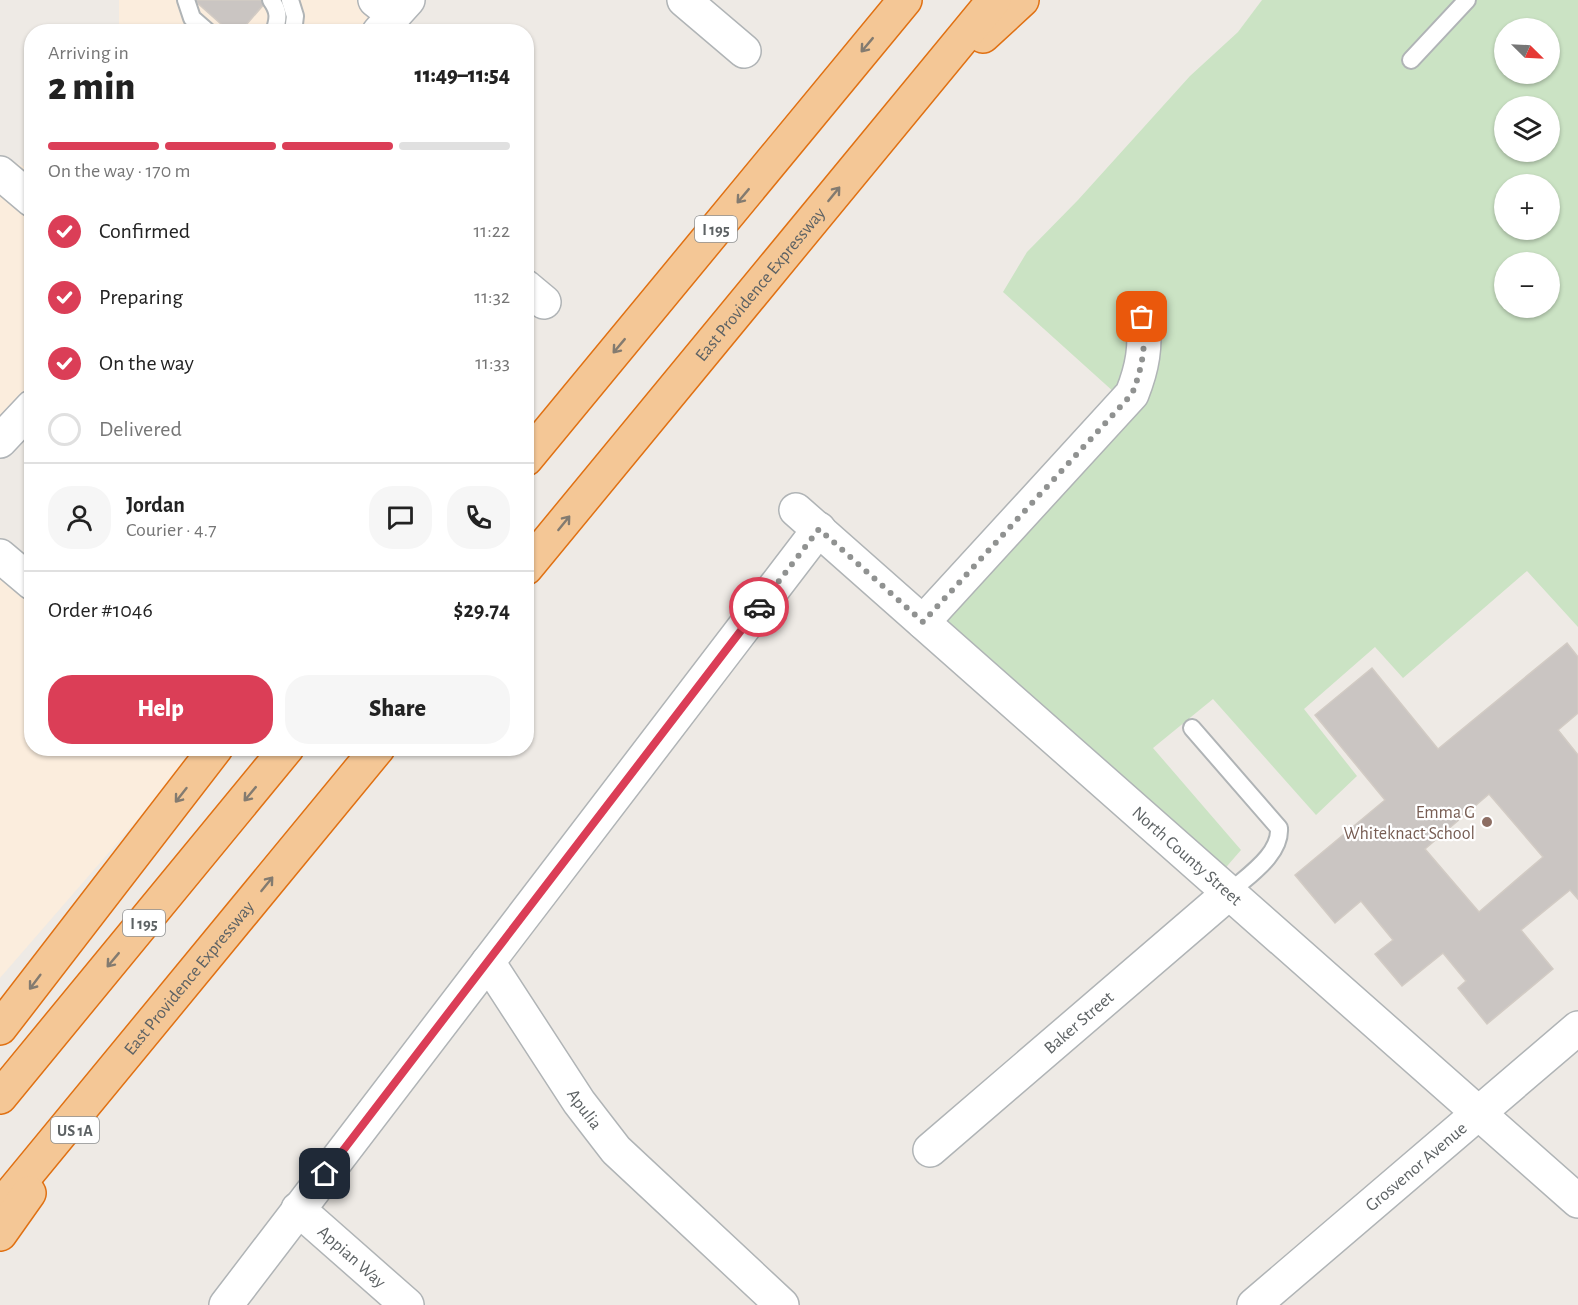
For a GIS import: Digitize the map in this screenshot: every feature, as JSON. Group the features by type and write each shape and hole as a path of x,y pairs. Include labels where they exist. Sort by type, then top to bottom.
{"highway":[{"name":"I 195","path":"534,449 904,0"},
{"name":"East Providence Expressway","path":"534,558 994,0"},
{"path":"903,110 1022,0"},
{"path":"0,1028 210,756"},
{"name":"I 195","path":"0,1097 281,756"},
{"name":"East Providence Expressway","path":"0,1207 371,756"},
{"name":"US 1A","path":"0,1234 149,1026"}],"street":[{"path":"684,0 744,51"},
{"path":"0,173 24,193"},
{"path":"923,622 1132,394 1141,371 1145,336 1142,317"},
{"path":"0,441 24,416"},
{"name":"North County Street","path":"488,962 807,519 1578,1201"},
{"path":"0,556 24,576"},
{"name":"Baker Street","path":"930,1150 1229,893"},
{"path":"226,1305 488,962"},
{"name":"Apulia","path":"488,962 579,1102 616,1150 782,1305"},
{"name":"Grosvenor Avenue","path":"1254,1305 1578,1028"},
{"name":"Appian Way","path":"298,1209 407,1305"}],"lane":[{"path":"186,0 192,18 199,24"},
{"path":"271,0 277,8 279,19 277,24"},
{"path":"290,0 295,16 294,24"},
{"path":"1411,60 1467,0"},
{"path":"1192,728 1279,828 1280,838 1273,850 1229,893"}],"shaded area":[{"path":"119,0 397,0 376,24 119,24"},
{"path":"14,162 24,167 24,400 0,426 0,173 18,172"},
{"path":"0,552 24,573 24,756 193,756 0,978"}],"green space":[{"path":"1262,0 1578,0 1578,627 1527,571 1403,678 1375,647 1304,709 1357,776 1316,815 1213,699 1153,748 1241,850 1215,880 921,619 1125,402 1003,292 1027,252 1078,200 1190,76 1238,32"}],"building":[{"path":"194,0 261,0 265,3 247,24 221,24"},
{"path":"1567,643 1578,657 1578,713 1558,730 1578,755 1578,899 1570,890 1521,930 1553,969 1487,1024 1458,988 1466,981 1443,953 1402,986 1375,954 1393,940 1361,901 1335,923 1295,875 1385,800 1315,715 1372,668 1438,749","holes":["1489,794 1543,857 1479,912 1425,849"]}],"way so far":[{"path":"759,607 819,529 923,622 1132,394 1141,371 1145,336 1142,317"}],"place":[{"name":"Emma G Whiteknact School","path":"1487,822"}],"route":[{"path":"325,1174 759,607"}]}
